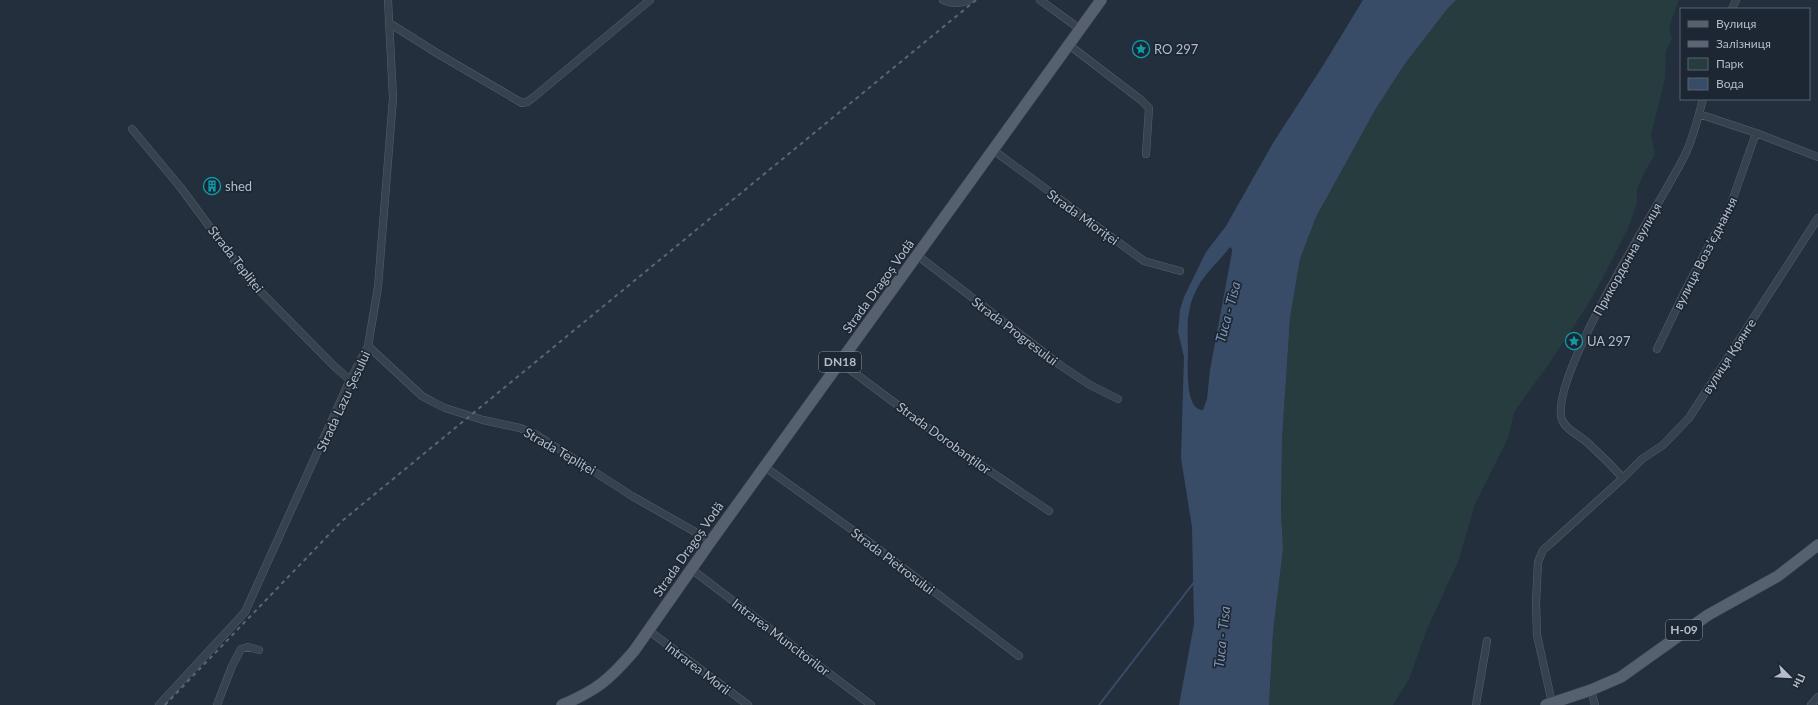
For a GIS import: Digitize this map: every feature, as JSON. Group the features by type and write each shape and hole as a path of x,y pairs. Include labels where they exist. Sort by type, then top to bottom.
{"main road":[{"name":"Strada Dragoș Vodă","path":"562,705 600,687 625,662 1101,0"},
{"name":"Н-09","path":"1549,704 1591,690 1621,676 1639,665 1684,630 1778,576 1818,545"}],"street":[{"name":"Strada Lazu Șesului","path":"159,705 245,612 350,380 368,346 378,287 391,136 393,98 388,0"},
{"path":"389,23 522,103 528,102 650,0"},
{"path":"943,0 952,4 959,4 969,0"},
{"path":"1040,0 1080,29"},
{"path":"1069,46 1149,108 1146,154"},
{"name":"Прикордонна вулиця","path":"1623,478 1587,442 1566,426 1561,415 1562,400 1582,341 1637,239 1685,155 1703,100"},
{"path":"1699,114 1756,133 1818,157"},
{"name":"Strada Tepliței","path":"132,129 181,188 248,280 335,367 350,380"},
{"name":"вулиця Воззʼєднання","path":"1657,349 1687,287 1732,204 1756,133"},
{"name":"Strada Mioriței","path":"993,150 1144,261 1180,271"},
{"name":"вулиця Крянге","path":"1623,478 1642,459 1663,445 1689,418 1818,218"},
{"name":"Strada Progresului","path":"917,255 1060,365 1090,385 1118,399"},
{"name":"Strada Tepliței","path":"368,346 422,396 446,408 483,420 520,428 537,434 632,496 711,541"},
{"name":"Strada Dorobanților","path":"840,362 952,444 1049,511"},
{"name":"Strada Pietrosului","path":"765,467 869,542 1019,656"},
{"path":"1549,704 1537,635 1538,562 1543,550 1546,547 1623,478"},
{"name":"Intrarea Muncitorilor","path":"692,569 871,705"},
{"name":"Intrarea Morii","path":"648,630 748,705"},
{"path":"1476,705 1487,640"},
{"path":"218,705 232,666 241,649 248,647 259,650"},
{"path":"1591,690 1595,705"},
{"path":"1811,705 1818,697"}],"green space":[{"path":"1456,0 1679,0 1669,27 1672,38 1666,51 1665,79 1651,134 1655,155 1645,171 1637,189 1637,203 1628,228 1592,298 1551,361 1514,412 1509,436 1475,504 1459,559 1426,632 1409,679 1393,705 1269,705 1273,632 1283,549 1281,513 1282,439 1290,318 1300,259 1316,217 1375,110 1404,65 1448,8"}],"water":[{"name":"Тиса - Tisa","path":"1363,0 1456,0 1448,8 1404,65 1375,110 1316,217 1300,259 1290,318 1282,439 1281,513 1283,549 1273,632 1269,705 1179,705 1194,624 1192,527 1181,458 1184,357 1178,332 1180,310 1184,297 1206,252 1226,226 1273,143","holes":["1230,247 1232,249 1210,370 1207,399 1203,410 1197,408 1193,402 1188,385 1189,313 1191,302 1198,286 1206,274"]}],"waterway":[{"path":"1099,705 1195,581"}],"railway":[{"path":"165,705 342,521 976,0"}],"place":[{"name":"RO 297","path":"1141,49"},
{"name":"shed","path":"212,186"},
{"name":"UA 297","path":"1574,341"}]}
